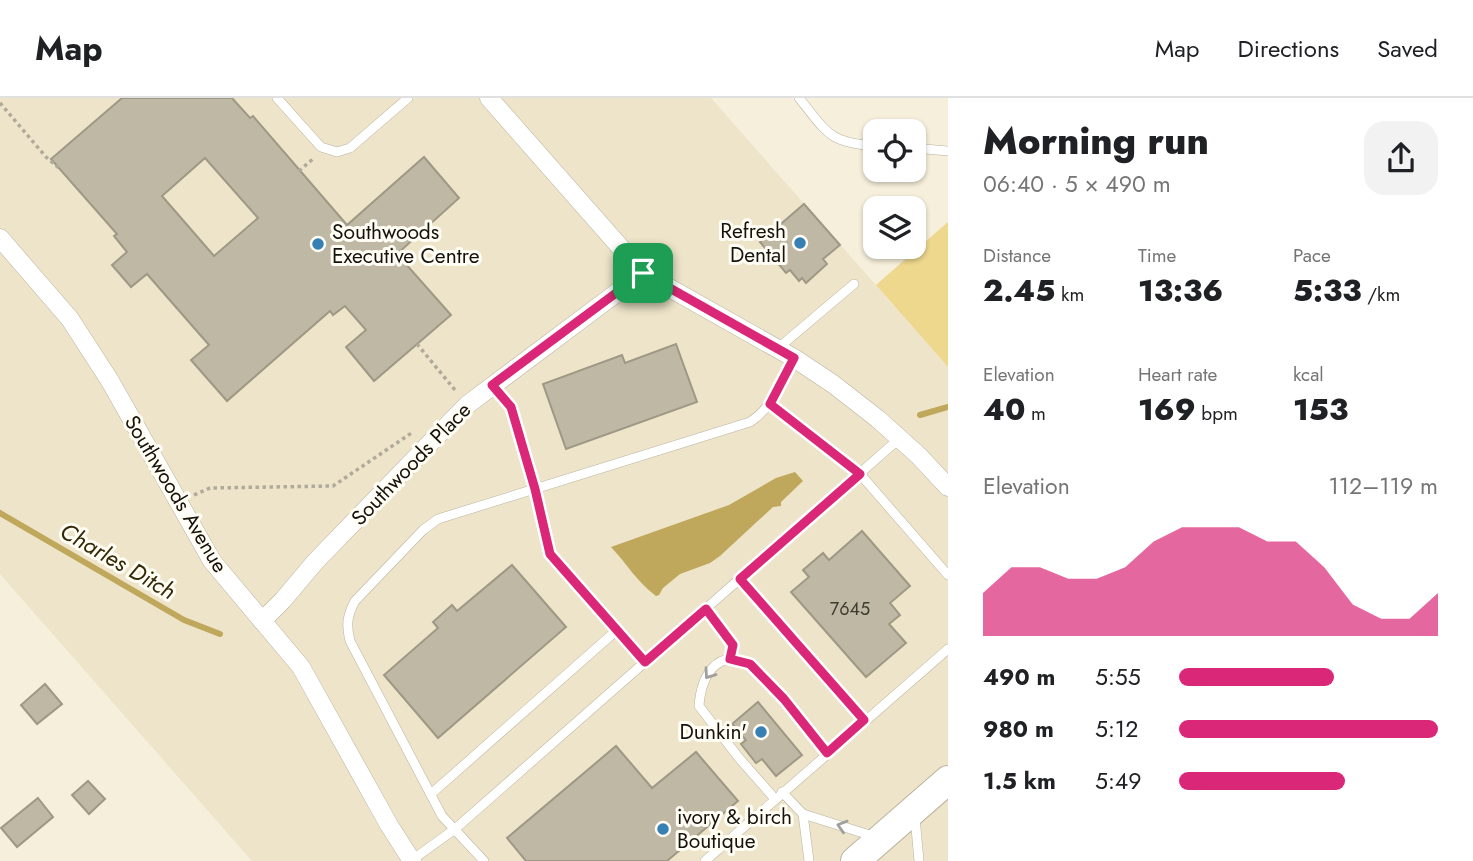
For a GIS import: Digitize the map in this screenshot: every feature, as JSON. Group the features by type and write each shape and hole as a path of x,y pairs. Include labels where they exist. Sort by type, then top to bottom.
{"main road":[{"path":"855,861 948,780"}],"street":[{"path":"489,98 643,273 794,358 833,384 900,438 948,487"},
{"name":"Southwoods Avenue","path":"0,238 69,319 110,381 212,561 301,667 412,861"},
{"name":"Southwoods Place","path":"262,621 284,600 315,562 467,405 643,273"}],"lane":[{"path":"277,98 321,147 337,152 350,148 408,98"},
{"path":"799,98 828,134 839,141 863,144"},
{"path":"926,149 948,151"},
{"path":"777,349 854,284"},
{"path":"484,861 442,816 350,640 346,626 348,613 355,601 423,530 438,519 750,422 770,404 794,358"},
{"path":"492,385 511,407 535,489 550,554 645,662"},
{"path":"770,404 860,474 948,575"},
{"path":"412,861 455,829 900,438"},
{"path":"740,579 864,720"},
{"path":"706,609 733,645 730,659"},
{"path":"431,794 617,630"},
{"path":"705,861 948,649"},
{"path":"827,753 784,699 750,664 730,659 713,665 701,686 699,706 739,758 778,796 803,814 881,838"},
{"path":"914,809 919,861"},
{"path":"803,814 810,861"}],"path":[{"path":"0,103 46,157 60,169"},
{"path":"417,344 451,385"},
{"path":"446,398 455,389"},
{"path":"202,490 333,486 415,431"}],"shaded area":[{"path":"0,98 711,98 948,367 948,861 252,861 0,574"},
{"path":"948,222 948,367 876,285 906,259 926,259 926,241"},
{"path":"795,472 803,481 781,502 781,506 773,507 710,563 680,574 663,588 659,595 656,596 643,585 611,547 729,505 776,478"}],"building":[{"name":"Southwoods Executive Centre","path":"122,98 232,98 250,118 253,116 347,225 424,157 459,198 397,254 451,315 374,381 346,347 366,330 345,306 333,315 330,311 227,401 191,360 209,345 147,274 131,287 112,265 127,252 114,236 117,234 51,159","holes":["205,158 258,218 214,256 162,196"]},
{"name":"Refresh Dental","path":"804,204 840,245 823,259 827,264 806,283 802,278 799,281 790,270 786,273 760,242"},
{"path":"676,344 697,402 566,449 543,384 622,355 625,363"},
{"path":"862,531 910,586 890,603 900,615 889,624 906,643 866,677 791,592 809,577 803,570 823,553 829,560"},
{"path":"512,565 566,627 438,738 384,675 438,628 433,622 452,605 457,611"},
{"path":"45,684 62,704 37,724 21,705"},
{"name":"Dunkin'","path":"758,702 802,755 776,776 762,759 756,763 741,744 746,740 732,724"},
{"path":"616,746 652,788 696,752 738,801 667,861 526,861 507,838"},
{"path":"88,781 105,799 89,814 72,795"},
{"path":"38,798 53,817 17,847 1,828"}],"waterway":[{"name":"Charles Ditch","path":"920,415 948,407"},
{"name":"Charles Ditch","path":"0,513 184,620 220,634"}],"place":[{"name":"Refresh Dental","path":"800,243"},
{"name":"Southwoods Executive Centre","path":"318,244"},
{"name":"Dunkin'","path":"761,732"},
{"name":"ivory & birch Boutique","path":"663,829"}],"route":[{"path":"643,273 794,358 770,404 860,474 740,579 864,720 827,753 784,699 750,664 730,659 733,645 706,609 645,662 550,554 535,489 511,407 492,385 643,273"}]}
